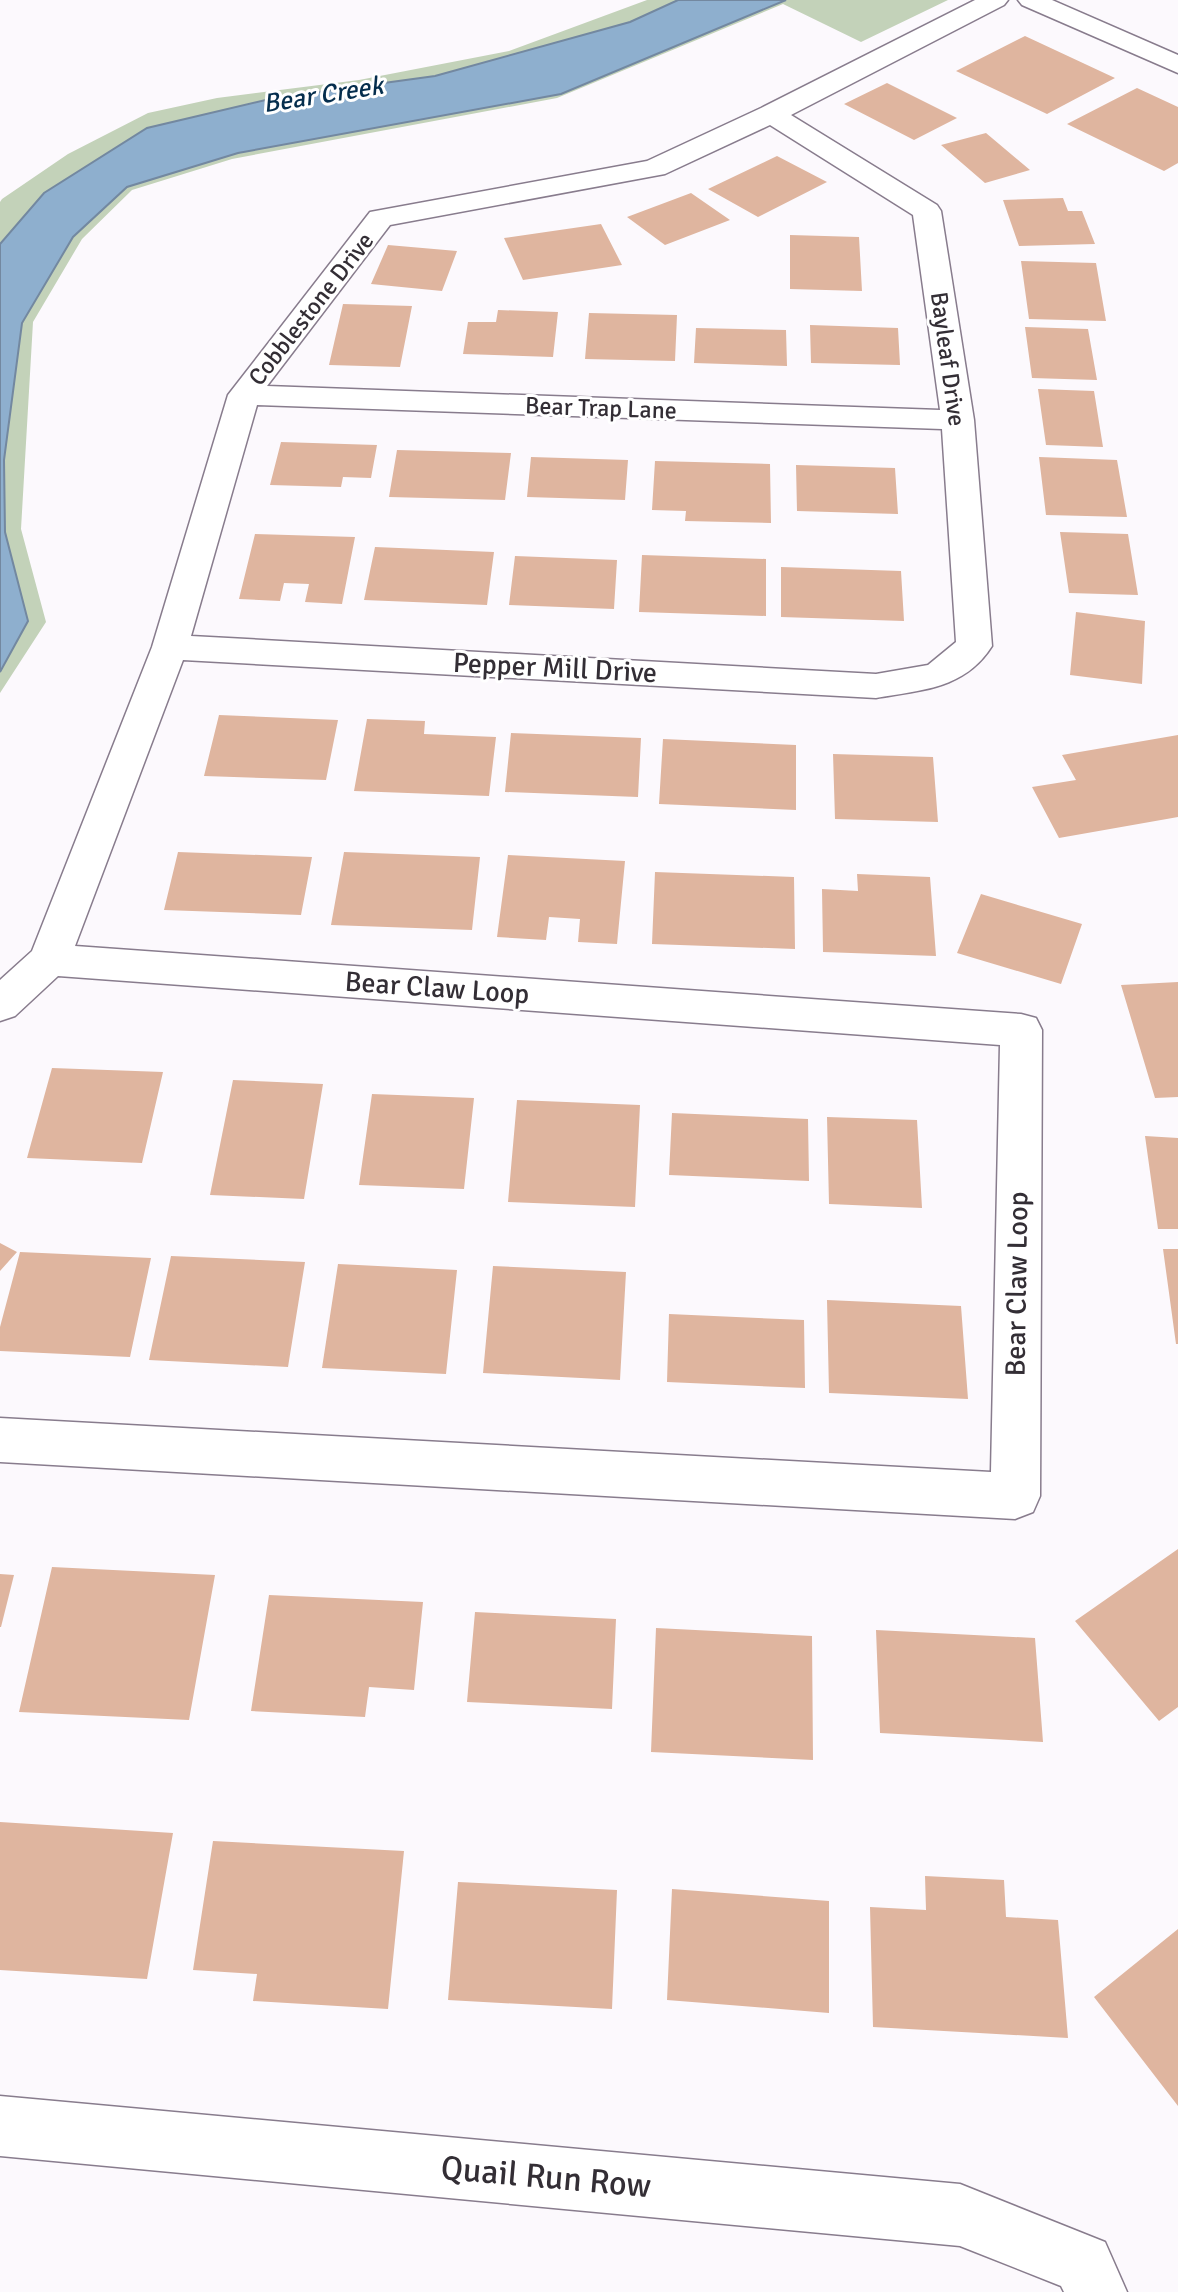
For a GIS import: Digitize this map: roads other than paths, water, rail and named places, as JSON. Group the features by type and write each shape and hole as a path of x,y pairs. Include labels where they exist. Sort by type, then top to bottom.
{"street":[{"name":"Cobblestone Drive","path":"0,1005 49,960 170,647 244,395 380,218 655,168 771,114 995,0"},
{"path":"1031,0 1178,65"},
{"name":"Bayleaf Drive","path":"771,114 927,211 958,420 974,646 939,675"},
{"name":"Bear Trap Lane","path":"244,395 958,420"},
{"name":"Pepper Mill Drive","path":"170,647 876,686 939,675"},
{"name":"Bear Claw Loop","path":"0,1440 1015,1496 1021,1030 49,960"},
{"name":"Quail Run Row","path":"0,2126 960,2215 1090,2278"}],"water":[{"name":"Bear Creek","path":"678,0 786,0 561,94 238,153 127,187 73,237 22,323 4,460 5,532 28,621 0,672 0,244 44,193 147,128 274,98 435,76 630,22"}]}
